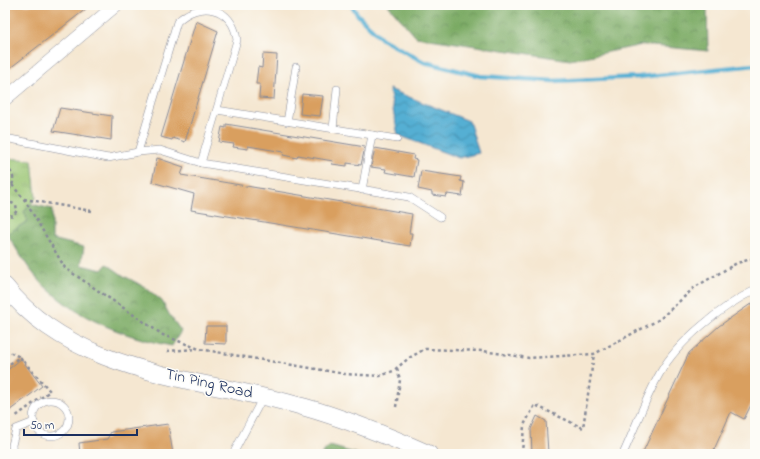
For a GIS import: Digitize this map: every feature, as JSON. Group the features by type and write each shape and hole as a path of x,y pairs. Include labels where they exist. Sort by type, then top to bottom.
{"street":[{"path":"5,99 116,5"},
{"name":"Tin Ping Road","path":"5,286 30,312 49,327 94,353 123,363 304,407 350,422 429,454"}],"lane":[{"path":"138,152 174,30 183,16 197,8 206,7 222,11 231,20 236,31 236,48 201,164"},
{"path":"287,122 296,67"},
{"path":"333,129 337,89"},
{"path":"217,110 398,140"},
{"path":"362,190 372,135"},
{"path":"5,138 108,158 138,152 160,150 201,164 409,197 440,217"},
{"path":"623,454 660,373 676,351 696,332 742,296 755,290"},
{"path":"233,454 263,397"},
{"path":"49,400 60,402 68,412 68,423 66,428 56,435 45,435 40,432 34,422 35,411 43,402 49,400"},
{"path":"13,454 12,445 16,429 34,422"}],"path":[{"path":"9,156 5,168 12,173 12,185 24,199 65,268 163,335 199,349 344,374 380,376 396,368 409,358 424,350 483,351 529,358 594,354 660,319 695,287 738,263 755,258"},
{"path":"5,192 12,185"},
{"path":"5,197 6,204 14,203 17,210 14,215 10,216 5,214"},
{"path":"24,199 92,210"},
{"path":"167,351 199,349"},
{"path":"5,350 20,357 50,391 11,419"},
{"path":"522,454 524,425 535,405 583,428 594,354"},
{"path":"5,367 20,357"},
{"path":"396,368 400,380 396,407"}],"green space":[{"path":"388,5 707,5 708,51 642,45 570,60 416,37"},
{"path":"5,158 32,160 36,198 24,212 28,221 7,234 5,231"},
{"path":"31,204 52,209 52,239 84,247 81,265 102,270 107,264 124,276 145,287 162,301 181,331 172,346 132,336 93,320 58,298 42,284 29,268 7,234 28,221 24,212"},
{"path":"330,446 358,454 321,454"}],"water":[{"path":"389,89 469,121 479,153 459,158 398,135"}],"building":[{"path":"5,5 91,5 5,72"},
{"path":"196,21 218,31 185,142 173,138 172,140 161,137"},
{"path":"263,54 277,55 274,99 259,98 260,84 256,84 258,67 262,68"},
{"path":"302,94 323,96 320,116 300,114"},
{"path":"60,108 112,116 111,140 53,131"},
{"path":"226,124 365,147 361,165 347,163 347,166 332,164 333,161 298,155 297,158 283,155 284,152 248,146 248,149 233,147 234,144 219,142 222,127 226,128"},
{"path":"375,148 414,155 413,159 417,160 414,177 385,172 386,169 371,167"},
{"path":"157,158 184,167 181,175 412,214 409,233 412,233 410,246 191,210 194,194 152,182"},
{"path":"421,171 461,177 460,181 464,182 462,196 447,194 446,197 432,195 432,192 418,189"},
{"path":"755,301 755,405 752,403 744,419 731,412 712,454 642,454 689,353 719,326"},
{"path":"206,326 226,326 226,344 205,343"},
{"path":"21,359 42,386 5,414 5,372"},
{"path":"537,416 546,421 548,453 532,454 531,429"},
{"path":"168,424 173,454 80,454 79,443 107,439 111,432"}],"waterway":[{"path":"351,5 358,15 382,39 424,62 480,76 553,81 639,77 755,65"}]}
